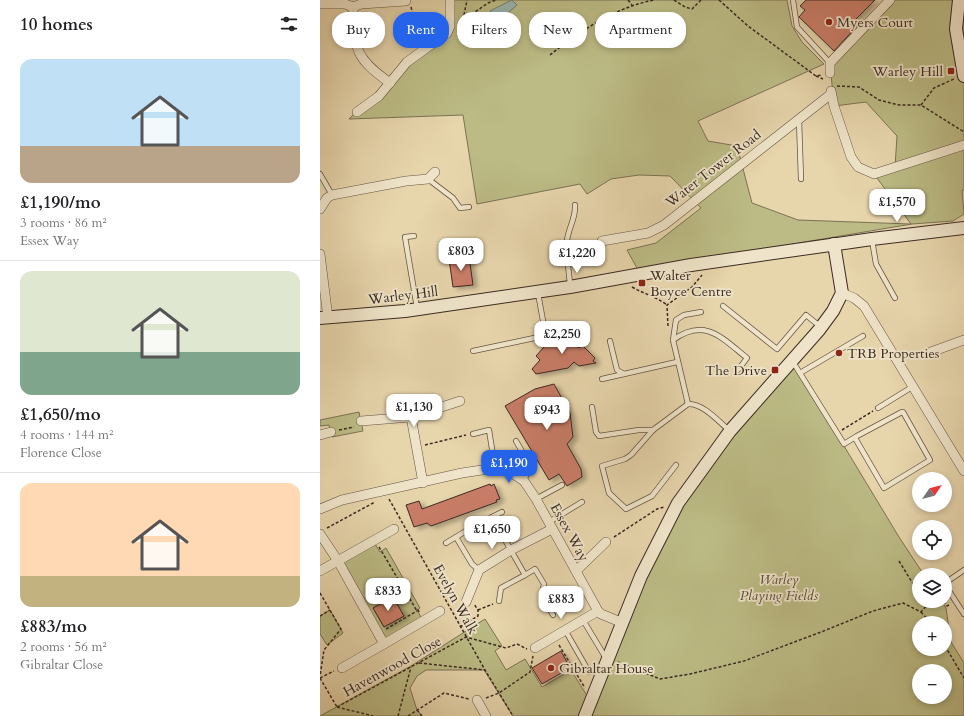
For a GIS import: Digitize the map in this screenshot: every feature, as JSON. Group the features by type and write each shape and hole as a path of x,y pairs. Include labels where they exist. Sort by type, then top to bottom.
{"main road":[{"path":"959,0 956,29 964,76"},
{"name":"Warley Hill","path":"324,318 417,309 538,292 702,263 834,244 964,228"},
{"path":"585,716 592,700 606,657 623,623 641,576 678,503 730,431 821,327 833,311 842,293 834,244"}],"street":[{"path":"357,112 379,96 407,62 447,33 450,26 450,0"},
{"path":"890,0 830,63 831,85 851,157 858,167 874,174 964,145"},
{"path":"320,4 345,4 353,7 362,4 406,1"},
{"path":"353,7 354,40 358,53 364,62 390,83"},
{"name":"Water Tower Road","path":"602,241 648,233 664,225 799,118 831,85"},
{"path":"320,209 327,198 332,195 432,176"},
{"path":"320,254 324,318"},
{"path":"842,293 854,298 864,306 964,471"},
{"path":"931,352 964,340"},
{"path":"361,421 411,417 460,401"},
{"path":"411,417 423,483"},
{"path":"320,435 331,432"},
{"name":"Essex Way","path":"320,509 342,500 386,493 462,473 495,468 512,473 524,481 536,499 598,611"},
{"path":"467,599 479,570 551,526"},
{"path":"320,571 394,529"},
{"path":"323,531 384,644"},
{"path":"576,571 606,542"},
{"path":"342,668 440,611"},
{"path":"535,648 598,611 601,614 623,623"},
{"path":"477,700 486,716"}],"lane":[{"path":"793,0 797,27 830,63"},
{"path":"799,118 801,179"},
{"path":"320,174 332,195"},
{"path":"432,176 460,208 469,207"},
{"path":"570,287 567,243 569,231 575,218 575,205"},
{"path":"414,236 406,237 417,309"},
{"path":"872,239 876,264 895,298"},
{"path":"473,351 539,337 545,332 538,292"},
{"path":"723,306 777,349 806,315 821,327"},
{"path":"688,404 673,340 676,320 684,315 701,312"},
{"path":"673,340 685,332 706,330 715,333 747,358 738,370"},
{"path":"800,373 863,336"},
{"path":"610,341 617,370 624,374"},
{"path":"792,360 844,444 855,438 903,412 930,460 884,488 855,438"},
{"path":"602,379 677,362"},
{"path":"878,408 912,387"},
{"path":"676,465 652,496 626,509 609,493 602,466 625,459 631,455 653,430 688,404 693,404 700,408 730,431"},
{"path":"592,407 596,432 599,436 639,430 653,430"},
{"path":"473,434 489,430 495,468"},
{"path":"516,441 530,465 524,481"},
{"path":"536,499 562,485"},
{"path":"551,526 582,502"},
{"path":"479,524 502,512"},
{"path":"492,517 524,575"},
{"path":"446,542 466,531"},
{"path":"456,536 472,564 479,570"},
{"path":"499,601 501,588 535,569 544,584 542,595 553,615"},
{"path":"964,570 948,581 949,590 964,614"},
{"path":"583,620 606,657"},
{"path":"565,630 589,672"}],"path":[{"path":"467,0 463,21 488,3 496,0"},
{"path":"628,0 632,5"},
{"path":"550,55 576,33 632,5 654,0"},
{"path":"674,0 685,7 692,9 701,0"},
{"path":"718,0 748,26 816,76 831,85 859,87 868,95 885,102 899,105 921,105 964,132"},
{"path":"816,76 831,85"},
{"path":"921,105 934,88 964,76"},
{"path":"673,340 670,338 666,319 667,305 692,286 702,275 702,263"},
{"path":"623,277 629,285 640,291 652,294 667,305"},
{"path":"837,433 878,408"},
{"path":"331,432 361,425 361,421"},
{"path":"417,447 473,434"},
{"path":"323,531 386,493"},
{"name":"Evelyn Walk","path":"386,493 460,627 513,716"},
{"path":"606,542 657,509 678,503"},
{"path":"375,540 417,611 418,610 425,621"},
{"path":"899,561 912,582"},
{"path":"320,593 341,628 324,650 320,677"},
{"path":"460,627 478,616 478,610 467,599"},
{"path":"478,610 499,601"},
{"path":"606,657 660,679 744,661 821,632 852,618 903,603 921,612 925,616"},
{"path":"921,612 924,608"},
{"path":"320,616 330,610"},
{"path":"378,633 417,611"},
{"path":"408,716 444,693 477,700 499,693 530,672 535,648 526,649 517,644 506,648 466,637"},
{"name":"Havenwood Close","path":"320,677 337,707 466,637"},
{"path":"554,637 592,700"},
{"path":"951,656 964,678"},
{"path":"398,716 411,666 419,663 485,670"},
{"path":"320,677 342,668"},
{"path":"337,707 371,716"},
{"path":"417,710 422,716"}],"green space":[{"path":"450,0 787,0 792,26 802,42 824,64 698,121 708,141 737,146 752,203 798,220 911,224 874,174 895,167 897,136 866,102 834,106 830,63 890,0 964,0 964,190 962,190 964,214 953,221 912,224 638,270 627,250 656,243 701,208 670,176 639,175 611,179 587,194 580,184 477,204 463,115 349,119 407,62 426,48 449,48"},
{"name":"Warley Playing Fields","path":"792,360 912,557 912,560 914,560 919,568 912,568 912,608 946,608 947,616 912,616 912,656 952,656 952,644 964,663 964,716 513,716 484,670 426,670 417,676 410,688 417,710 422,716 320,716 411,666 485,619 502,646 495,651 506,670 525,659 542,687 571,670 591,702 678,503"},
{"path":"359,412 363,431 332,437 329,425 320,426 320,420"},
{"path":"375,544 380,552 386,548 420,608 417,610 422,619 386,641 342,562","holes":["393,597 404,616 384,627 373,608"]},
{"path":"330,610 343,633 327,645 320,634 320,616"}],"water":[{"path":"512,0 517,5 509,12 490,11"}],"building":[{"name":"Myers Court","path":"806,0 875,0 853,22 857,26 834,51 799,17 805,10 800,6"},
{"path":"469,256 473,285 453,287 449,259"},
{"path":"557,330 563,336 565,334 579,348 582,345 595,358 593,361 596,363 579,366 574,362 568,368 536,374 532,369 540,360 536,356"},
{"path":"554,384 570,413 573,437 567,444 581,469 582,477 567,486 559,474 549,480 505,406 535,389"},
{"path":"490,484 491,486 494,484 500,499 496,500 497,502 431,526 427,523 414,527 406,505 419,501 422,509"},
{"path":"393,597 404,616 384,627 373,608"},
{"name":"Gibraltar House","path":"561,651 570,668 542,684 532,668"}],"place":[{"name":"Myers Court","path":"829,22"},
{"name":"Warley Hill","path":"951,71"},
{"name":"Walter Boyce Centre","path":"642,283"},
{"name":"TRB Properties","path":"839,353"},
{"name":"The Drive","path":"775,370"},
{"name":"Gibraltar House","path":"551,668"}]}
